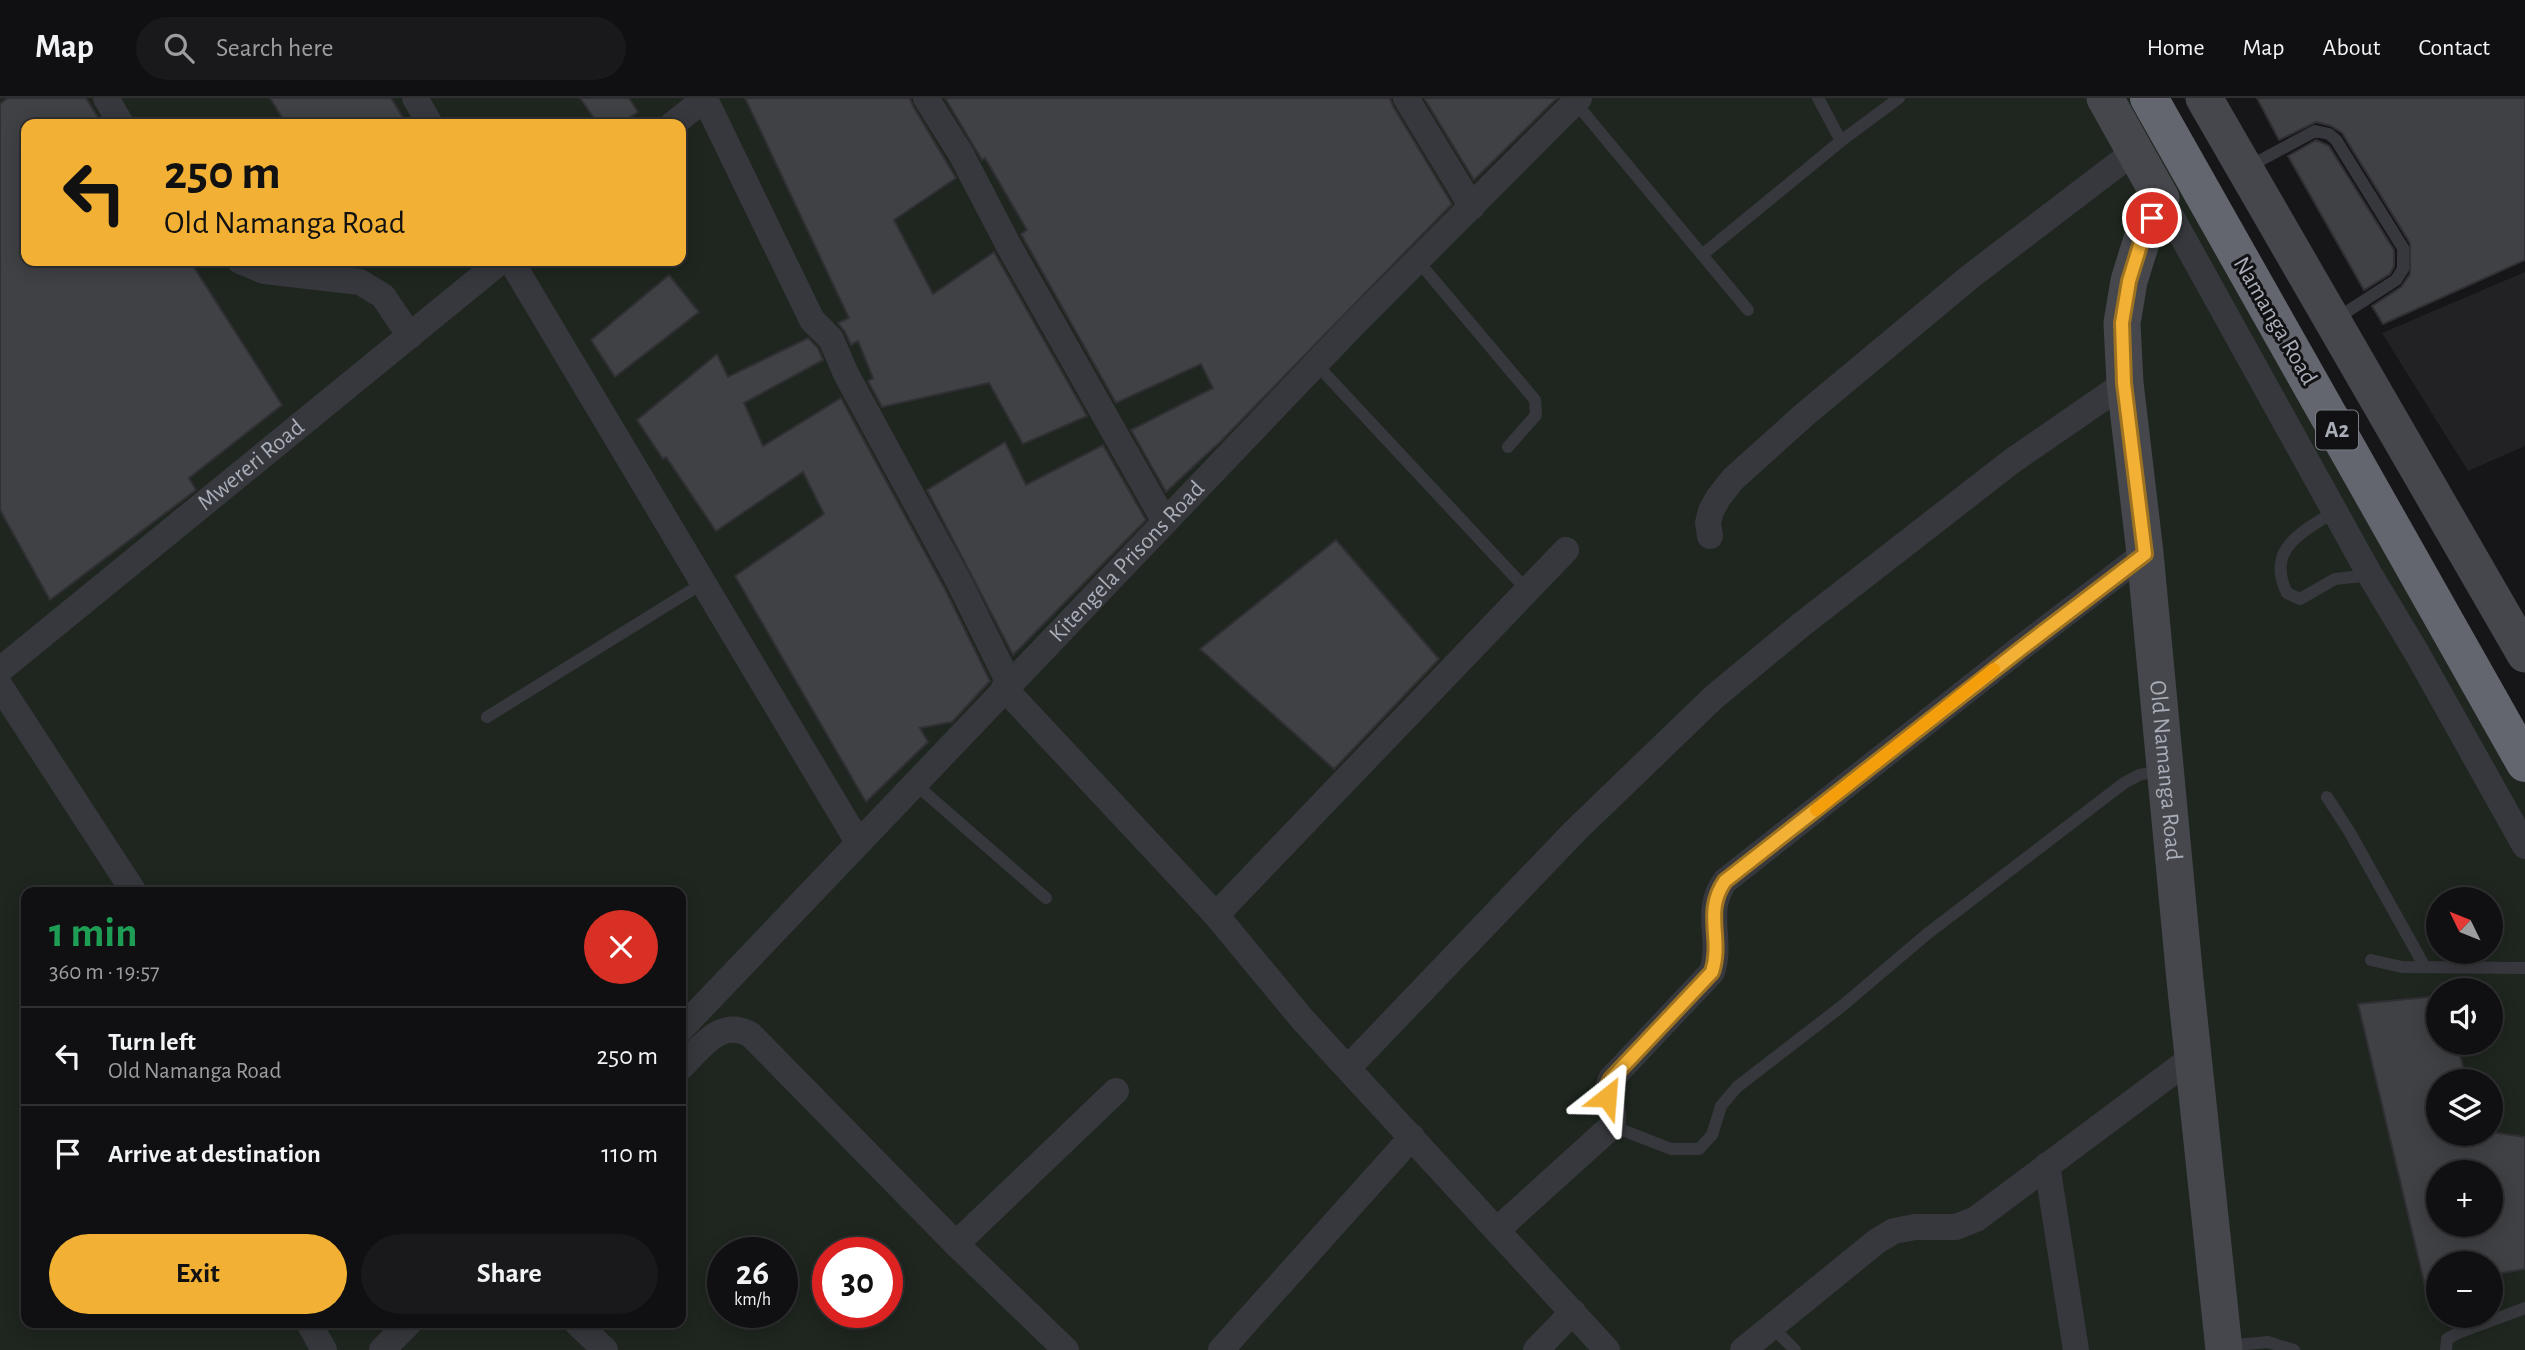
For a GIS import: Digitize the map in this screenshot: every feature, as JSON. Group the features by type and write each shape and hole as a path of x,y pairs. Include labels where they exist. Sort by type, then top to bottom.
{"highway":[{"name":"Namanga Road","path":"2148,98 2525,763"}],"street":[{"path":"106,98 118,119"},
{"path":"415,98 427,119"},
{"path":"679,119 706,98 813,320 831,339 846,374 960,584 1007,686 1216,915 1303,1020 1607,1350"},
{"path":"926,98 961,154 1010,248 1165,522"},
{"path":"1406,98 1472,207"},
{"path":"2105,98 2370,575 2525,846"},
{"path":"2204,98 2525,654"},
{"name":"Kitengela Prisons Road","path":"686,1024 1165,522 1577,100"},
{"path":"1710,536 1708,523 1711,511 1718,498 1742,471 1804,415 1971,276 2135,151"},
{"name":"Old Namanga Road","path":"2161,198 2142,239 2129,281 2122,323 2124,383 2145,554 2193,1058 2224,1348"},
{"path":"252,266 264,271 360,282 383,296 410,336"},
{"name":"Mwereri Road","path":"0,670 495,266"},
{"path":"514,266 858,842"},
{"path":"1348,1068 1575,831 1714,697 1801,625 2012,461 2124,383"},
{"path":"1216,915 1566,550"},
{"path":"1497,1230 1612,1126 1614,1114 1607,1097 1607,1087 1611,1079 1712,972 1716,957 1714,904 1725,881 2145,554"},
{"path":"2418,655 2450,630"},
{"path":"0,686 131,887"},
{"path":"686,1062 714,1036 725,1030 742,1030 751,1035 956,1244 1066,1350"},
{"path":"1743,1350 1877,1241 1895,1231 1915,1227 1956,1227 1976,1219 2193,1058"},
{"path":"956,1244 1116,1091"},
{"path":"1221,1350 1412,1137"},
{"path":"2047,1165 2076,1350"},
{"path":"1536,1350 1573,1312"},
{"path":"312,1328 324,1350"},
{"path":"382,1350 404,1328"},
{"path":"582,1328 605,1350"}],"lane":[{"path":"1818,98 1841,141"},
{"path":"1702,255 1841,141 1899,98"},
{"path":"1577,100 1748,310"},
{"path":"2245,169 2315,131 2329,134 2336,140 2403,248 2403,269 2396,280 2333,321"},
{"path":"1418,261 1535,400 1536,415 1508,447"},
{"path":"1317,365 1527,590"},
{"path":"2335,511 2299,535 2284,551 2279,576 2287,593 2300,598 2335,579 2370,575"},
{"path":"486,717 704,583"},
{"path":"1612,1126 1671,1149 1699,1149 1712,1135 1721,1106 1737,1087 1842,1006 1927,934 2124,783 2140,775 2166,769"},
{"path":"914,783 1046,898"},
{"path":"2327,797 2425,967"},
{"path":"2371,960 2402,967 2525,968"},
{"path":"2446,1350 2447,1339 2458,1332 2525,1308"},
{"path":"1771,1325 1795,1350"},
{"path":"2224,1348 2268,1342 2294,1350"}],"shaded area":[{"path":"0,98 2147,98 2525,763 2525,1350 0,1350"},
{"path":"2525,272 2525,446 2468,471 2382,333"}],"building":[{"path":"7,98 86,98 99,119 21,119 21,266 193,266 282,405 189,478 196,490 50,600 0,510 0,104"},
{"path":"270,98 391,98 404,119 283,119"},
{"path":"580,98 629,98 638,112 628,119 595,119"},
{"path":"745,98 910,98 956,178 894,220 933,294 994,252 1087,416 1023,444 989,383 882,407 868,381 873,378 858,341 851,345 838,323 849,318"},
{"path":"945,98 1390,98 1452,204 1222,440 1166,492 1131,430 1213,388 1201,364 1116,403 1021,234 1027,230 985,158 982,160"},
{"path":"1424,98 1557,98 1474,180"},
{"path":"2257,98 2525,98 2525,260 2383,324 2372,306 2401,287 2410,274 2410,243 2342,133 2331,126 2316,122 2279,140"},
{"path":"2316,140 2329,146 2394,250 2394,266 2390,274 2364,290 2288,156"},
{"path":"669,275 699,312 615,377 591,340"},
{"path":"808,338 818,348 823,360 744,403 763,446 841,398 946,591 990,681 952,722 920,728 928,742 866,802 735,576 824,514 803,472 716,531 666,457 663,459 637,420 717,354 728,377"},
{"path":"1005,442 1026,485 1103,445 1146,520 1013,655 927,490"},
{"path":"1336,540 1439,659 1334,769 1200,649"},
{"path":"2426,997 2426,1055 2460,1055 2464,1069 2426,1069 2426,1146 2503,1146 2503,1134 2525,1137 2525,1269 2503,1273 2503,1251 2426,1251 2426,1290 2358,1004"}],"slow traffic":[{"path":"1816,810 1994,669"}],"route":[{"path":"1607,1097 1607,1087 1611,1079 1712,972 1716,957 1714,904 1725,881 2145,554 2124,383 2122,323 2129,281 2142,239 2152,218"}]}
